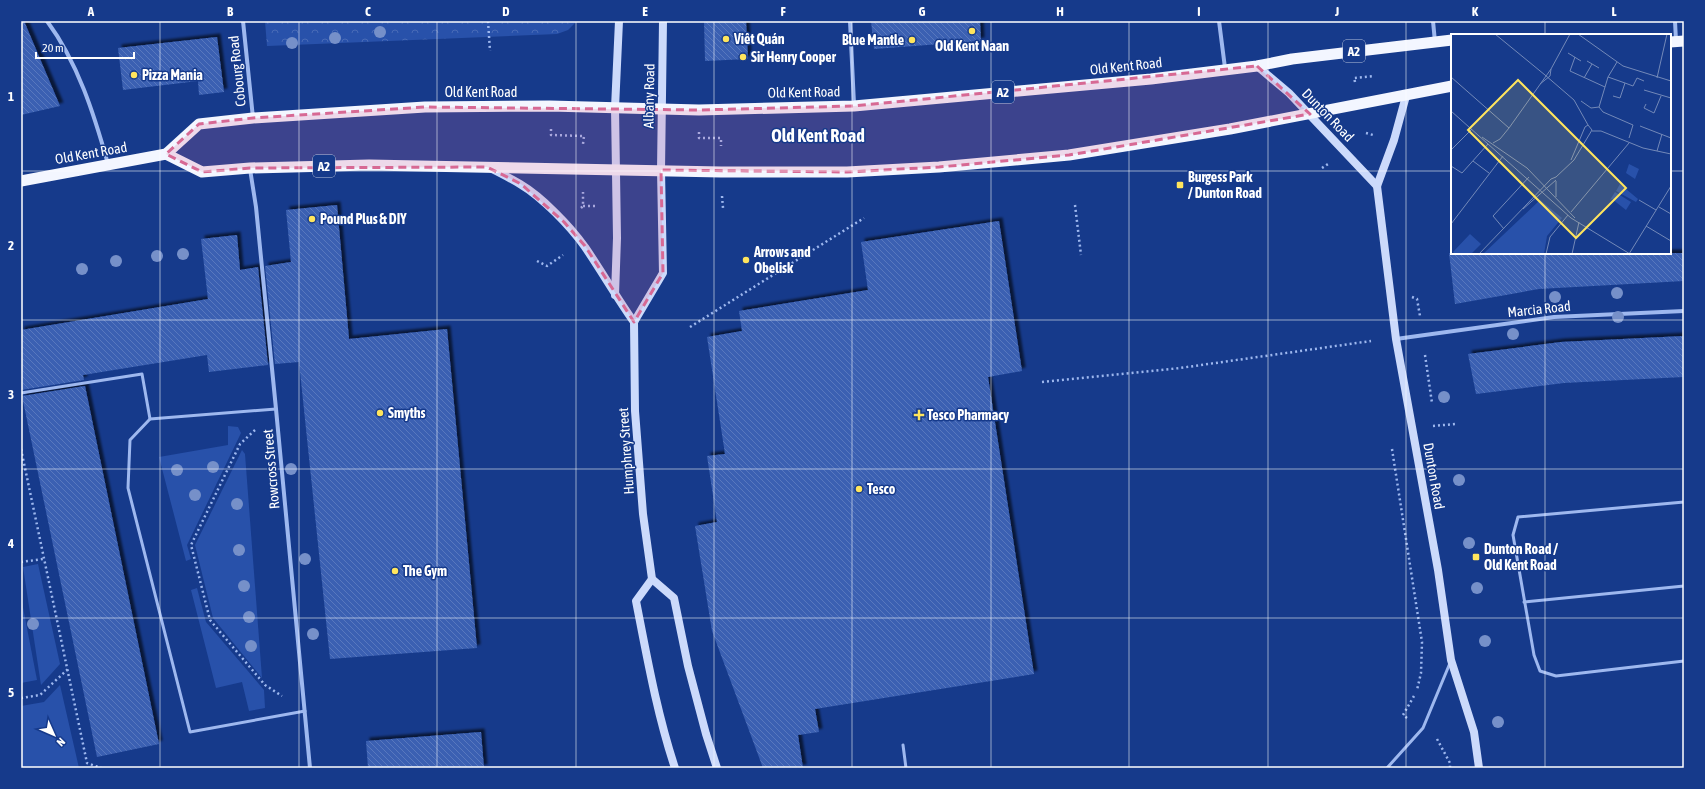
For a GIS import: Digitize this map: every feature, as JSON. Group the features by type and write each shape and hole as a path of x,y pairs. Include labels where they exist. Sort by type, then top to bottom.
{"highway":[{"name":"Old Kent Road","path":"21,181 166,154 199,124 253,118 425,107 699,110 854,106 1151,79 1257,66 1292,59 1451,40"},
{"name":"A2","path":"166,154 202,172 250,168 369,166 847,172 939,167 1069,156 1188,137 1451,86"}],"main road":[{"path":"615,295 617,238 615,108 619,21"},
{"name":"Albany Road","path":"661,170 663,21"},
{"name":"Dunton Road","path":"1257,66 1290,93 1377,186"},
{"name":"Dunton Road","path":"1406,96 1394,140 1377,186 1396,338 1438,570 1451,660 1474,732 1479,768"},
{"path":"487,167 521,184 564,222 585,246 615,295 634,322 663,273 661,170"},
{"name":"Humphrey Street","path":"634,322 635,411 643,514 652,578"},
{"path":"675,768 668,748 652,686 636,601 652,578 674,598 688,666 706,734 717,768"}],"street":[{"path":"46,21 56,33 75,67 94,114 108,164"},
{"name":"Cobourg Road","path":"243,21 253,118"},
{"path":"850,21 854,106"},
{"path":"1219,21 1225,70"},
{"path":"1433,21 1435,42"},
{"path":"1675,21 1677,41"},
{"name":"Rowcross Street","path":"250,168 256,207 310,768"},
{"name":"Marcia Road","path":"1396,338 1554,317 1684,311"}],"lane":[{"path":"21,393 142,374 150,419"},
{"path":"276,409 150,419 130,440 128,488 190,732 305,711"},
{"path":"1684,502 1518,517 1513,534 1534,655 1540,671 1556,676 1684,661"},
{"path":"1524,602 1684,586"},
{"path":"1387,768 1423,728 1451,660"},
{"path":"903,745 906,768"}],"path":[{"path":"488,21 490,51"},
{"path":"551,129 550,135 584,136 583,144"},
{"path":"700,132 699,138 721,138 721,146"},
{"path":"1363,136 1366,133"},
{"path":"579,210 583,206 583,192"},
{"path":"722,196 723,208"},
{"path":"1075,205 1081,255"},
{"path":"583,206 600,206"},
{"path":"690,327 864,218"},
{"path":"537,261 547,266 562,255"},
{"path":"1042,382 1180,368 1371,341"},
{"path":"1425,354 1432,409"},
{"path":"1434,421 1435,426 1455,424"},
{"path":"240,444 191,545 210,620 265,685"},
{"path":"1392,448 1422,642 1421,673 1418,685 1403,715"},
{"path":"21,449 87,763 101,768"},
{"path":"21,562 43,559"},
{"path":"21,698 40,694 68,669"},
{"path":"1435,736 1450,763 1450,768"}],"highlighted area":[{"path":"1257,66 1310,114 1069,155 939,167 847,172 661,170 663,273 634,322 585,246 564,222 521,184 487,167 250,168 202,172 166,154 199,124 253,118 425,107 699,110 854,106"}],"green space":[{"path":"265,21 577,21 568,30 557,34 267,46"},
{"path":"228,426 238,427 241,433 187,545 191,559 186,561 159,457 228,445"},
{"path":"242,450 245,454 262,678 213,618 195,545"},
{"path":"38,564 60,664 41,685 23,567"},
{"path":"197,588 206,622 264,690 265,708 249,711 242,682 216,688 191,590"},
{"path":"21,597 37,680 21,683"},
{"path":"60,685 79,768 21,768 21,706 44,702"}],"building":[{"path":"21,21 24,21 60,106 21,115"},
{"path":"704,21 746,21 748,59 705,61"},
{"path":"871,21 980,21 981,41 874,49"},
{"path":"217,37 224,92 199,95 198,81 123,90 118,48"},
{"path":"337,205 349,339 447,329 477,648 330,659 299,362 275,364 265,266 291,262 286,210"},
{"name":"Tesco","path":"999,221 1022,371 988,377 1034,674 815,709 819,732 798,735 803,768 763,768 712,631 695,526 717,522 707,456 725,454 707,337 742,331 739,311 868,290 861,242"},
{"path":"237,235 240,270 258,267 268,365 209,372 207,355 83,375 84,380 21,390 21,330 208,299 201,239"},
{"path":"1449,253 1684,253 1684,281 1539,289 1455,304"},
{"path":"1684,336 1684,377 1564,383 1476,394 1468,354 1561,342"},
{"path":"85,386 159,744 97,757 22,396"},
{"path":"481,732 484,768 368,768 366,741"}],"place":[{"name":"Old Kent Naan","path":"972,31"},
{"name":"Viêt Quán","path":"726,39"},
{"name":"Blue Mantle","path":"912,40"},
{"name":"Sir Henry Cooper","path":"743,57"},
{"name":"Pizza Mania","path":"134,75"},
{"name":"Burgess Park / Dunton Road","path":"1180,185"},
{"name":"Pound Plus & DIY","path":"312,219"},
{"name":"Arrows and Obelisk","path":"746,260"},
{"name":"Smyths","path":"380,413"},
{"name":"Tesco Pharmacy","path":"919,415"},
{"name":"Tesco","path":"859,489"},
{"name":"Dunton Road / Old Kent Road","path":"1476,557"},
{"name":"The Gym","path":"395,571"}],"district":[{"name":"Old Kent Road","path":"818,135"}]}
